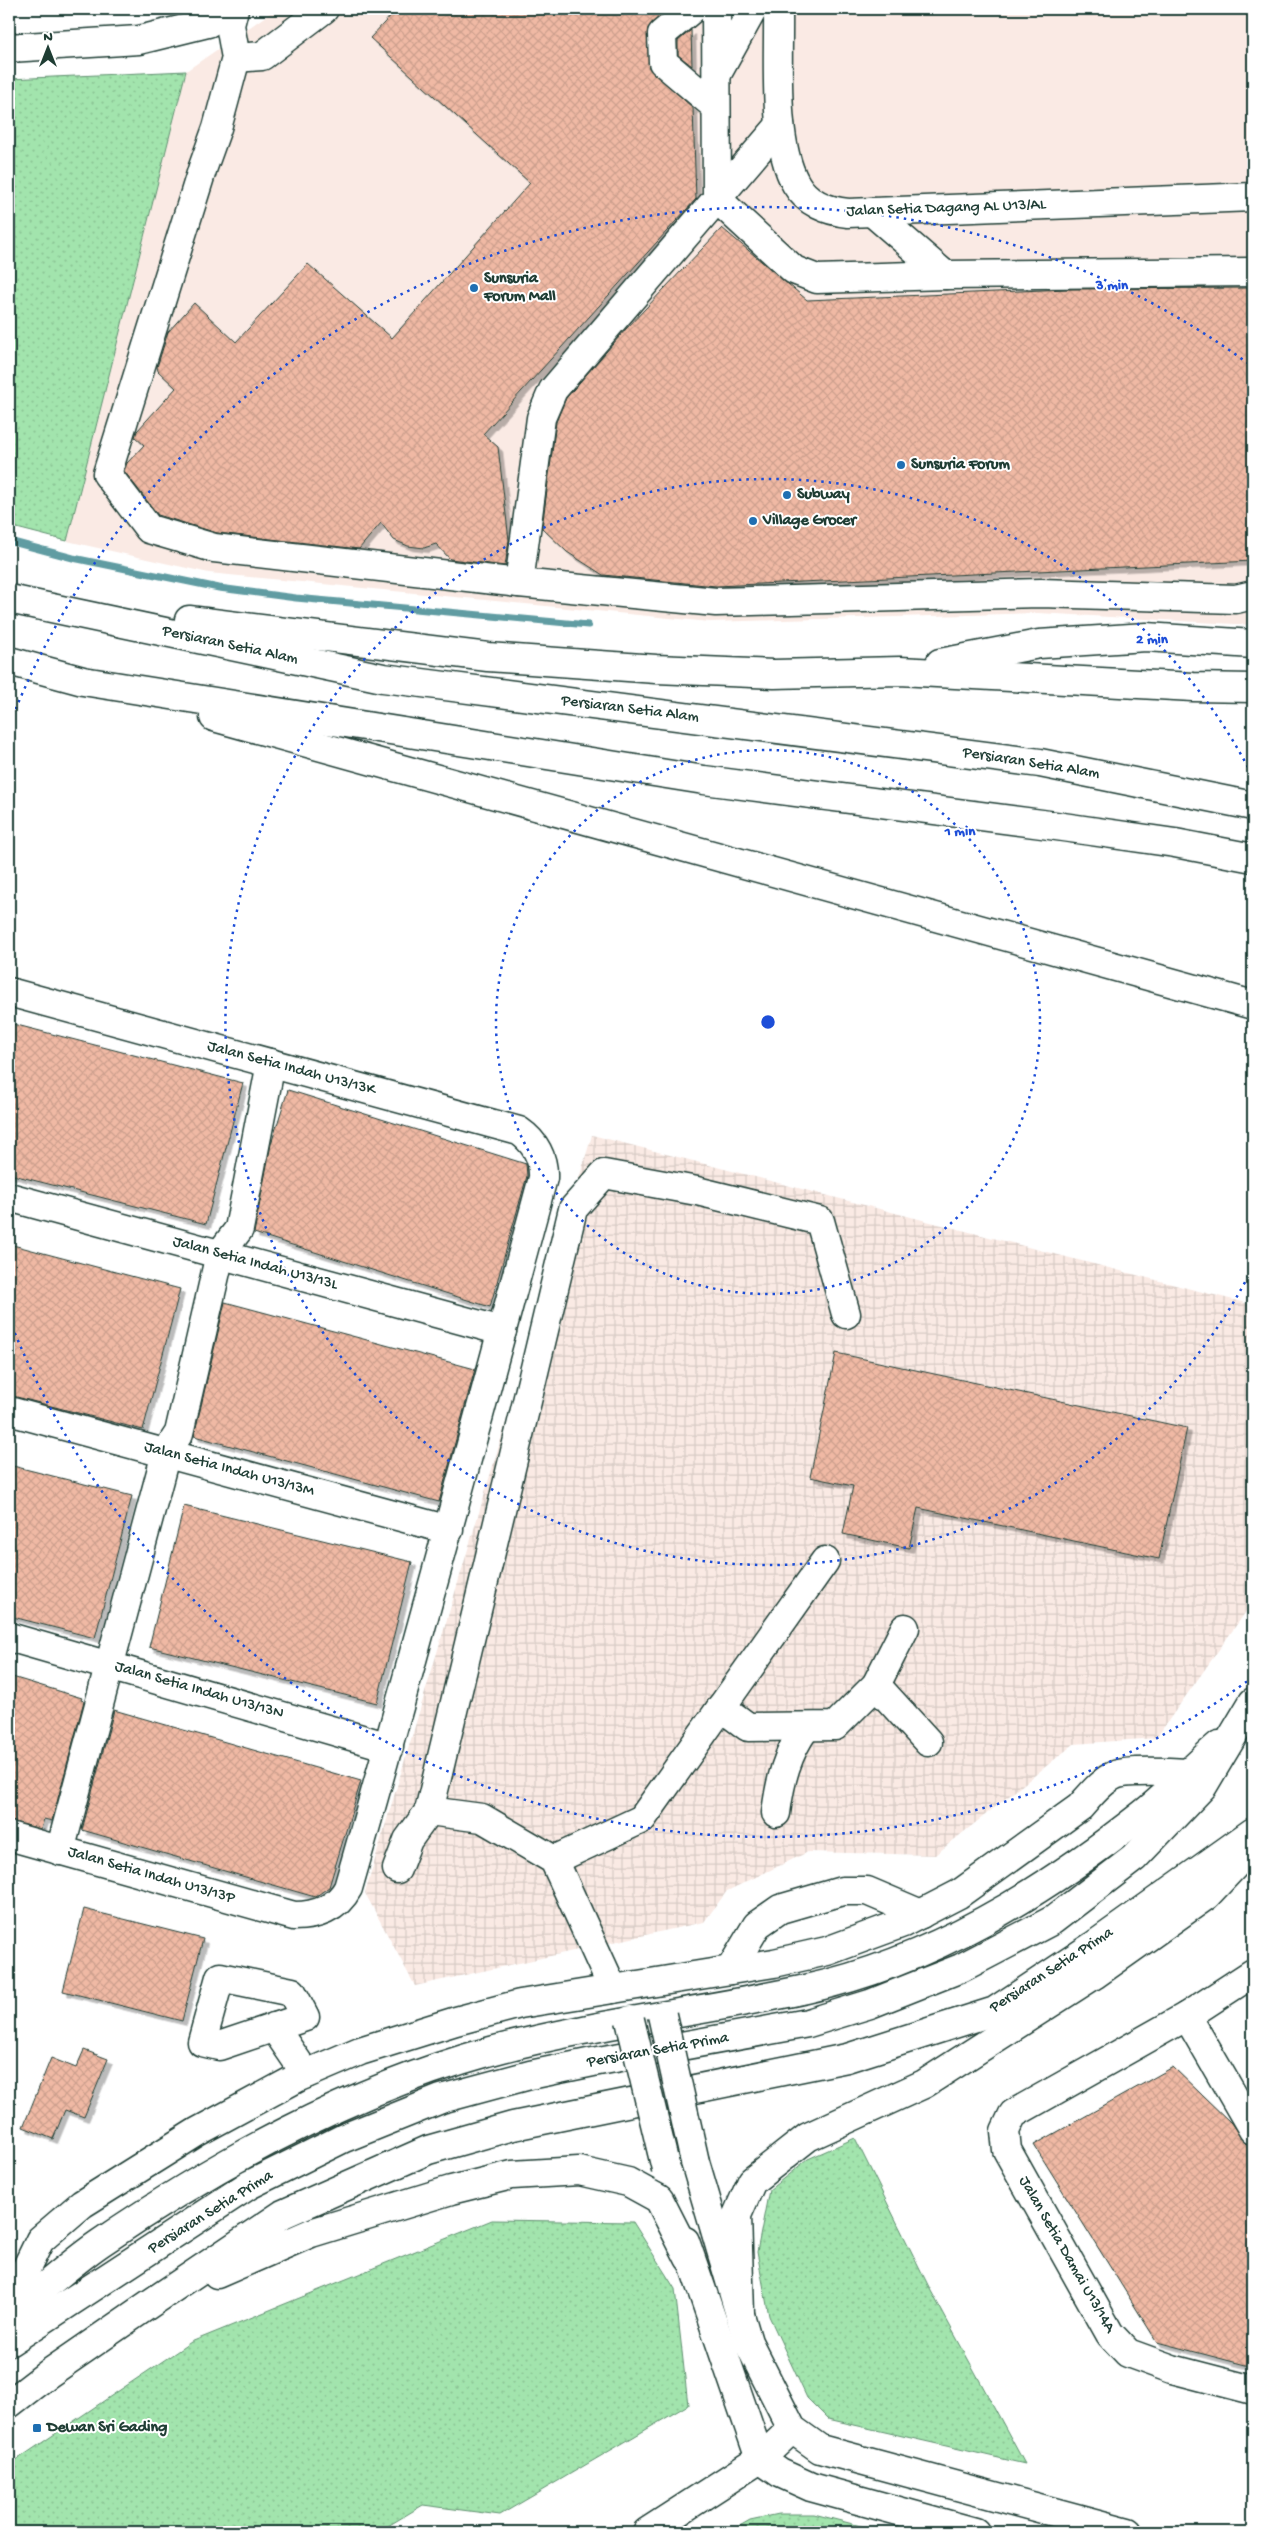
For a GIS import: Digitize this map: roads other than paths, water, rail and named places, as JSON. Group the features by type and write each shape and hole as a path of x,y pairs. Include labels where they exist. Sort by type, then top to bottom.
{"main road":[{"path":"9,48 139,40 208,22 233,9"},
{"path":"233,9 230,25 236,58 217,128 203,167 107,474 149,529 214,548 519,583 716,602 1041,593 1236,599 1253,595"},
{"path":"236,58 262,56 324,9"},
{"path":"692,9 662,34 664,62 716,107"},
{"path":"716,9 717,199 788,265 809,278 826,280 945,275 1253,272"},
{"path":"716,75 753,9"},
{"name":"Jalan Setia Dagang AL U13/AL","path":"778,9 780,125 789,167 797,186 812,201 828,211 848,213 1253,197"},
{"path":"203,167 209,126 226,62 226,51 221,39 208,22"},
{"path":"519,583 541,418 552,390 780,125"},
{"path":"872,212 945,275"},
{"path":"9,598 488,657 774,674 900,670 1193,687 1253,688"},
{"name":"Persiaran Setia Alam","path":"9,598 383,678 1040,763 1253,806"},
{"path":"900,670 1039,644 1146,638 1253,644"},
{"path":"9,661 1253,1005"},
{"path":"83,681 694,779 1175,843 1253,858"},
{"path":"1193,687 1253,694"},
{"name":"Jalan Setia Indah U13/13K","path":"9,992 518,1131 529,1138 544,1166 543,1178 502,1331"},
{"path":"60,1851 166,1453 178,1433 220,1254 239,1229 271,1063"},
{"path":"397,1869 408,1840 429,1811 573,1208 604,1174 698,1190 820,1220 846,1314"},
{"name":"Jalan Setia Indah U13/13L","path":"9,1197 502,1331"},
{"path":"389,1746 502,1331"},
{"name":"Jalan Setia Indah U13/13M","path":"9,1410 449,1530"},
{"path":"554,1860 642,1819 825,1562"},
{"path":"721,1707 748,1727 835,1726 876,1685 905,1628"},
{"name":"Jalan Setia Indah U13/13N","path":"9,1637 389,1746"},
{"path":"876,1685 928,1742"},
{"name":"Persiaran Setia Prima","path":"9,2342 249,2185 344,2138 424,2106 530,2075 808,2023 870,2004 961,1968 1053,1920 1134,1858 1203,1786 1253,1702"},
{"path":"776,1813 787,1759 794,1742 806,1727"},
{"path":"9,2316 98,2245 200,2179 266,2142 332,2109 490,2052 630,2020 809,1989 913,1956 996,1916 1074,1864 1146,1812 1238,1727"},
{"name":"Jalan Setia Indah U13/13P","path":"9,1836 294,1916 316,1914 330,1908 342,1899 348,1888 389,1746"},
{"path":"9,2297 23,2275 40,2240 82,2204 197,2132 306,2074 360,2051 456,2021 520,2004 730,1970 826,1951 903,1923 959,1894 1080,1807 1095,1789 1116,1775 1162,1772 1187,1773"},
{"path":"429,1811 482,1818 554,1860 612,1989"},
{"name":"Persiaran Setia Prima","path":"9,2404 48,2374 283,2214 428,2150 513,2126 847,2058 995,2011 1093,1946 1253,1832"},
{"path":"740,2314 737,2216 752,2181 808,2137 924,2084 1094,1975 1207,1895 1253,1846"},
{"path":"730,1970 757,1925 780,1910 842,1891 867,1891 921,1914"},
{"path":"1253,1973 1187,2016 1253,2130"},
{"path":"662,2015 695,2162 748,2342 792,2430 820,2449 1073,2525 1128,2532"},
{"name":"Jalan Setia Damai U13/14A","path":"1187,2016 1013,2114 1005,2131 1007,2150 1110,2334 1128,2353 1172,2369 1253,2390"},
{"path":"630,2020 689,2258 760,2459 780,2473 811,2487 975,2532"},
{"path":"274,2027 306,2074"},
{"path":"148,2305 311,2233 451,2190 512,2175 579,2171 628,2182 659,2199 689,2258"},
{"path":"647,2532 760,2459 792,2430"}],"waterway":[{"path":"9,541 73,558 219,588 296,598 588,625"}],"place":[{"name":"Sunsuria Forum Mall","path":"474,288"},
{"name":"Sunsuria Forum","path":"901,465"},
{"name":"Subway","path":"787,495"},
{"name":"Village Grocer","path":"753,521"},
{"name":"Dewan Sri Gading","path":"37,2428"}]}
